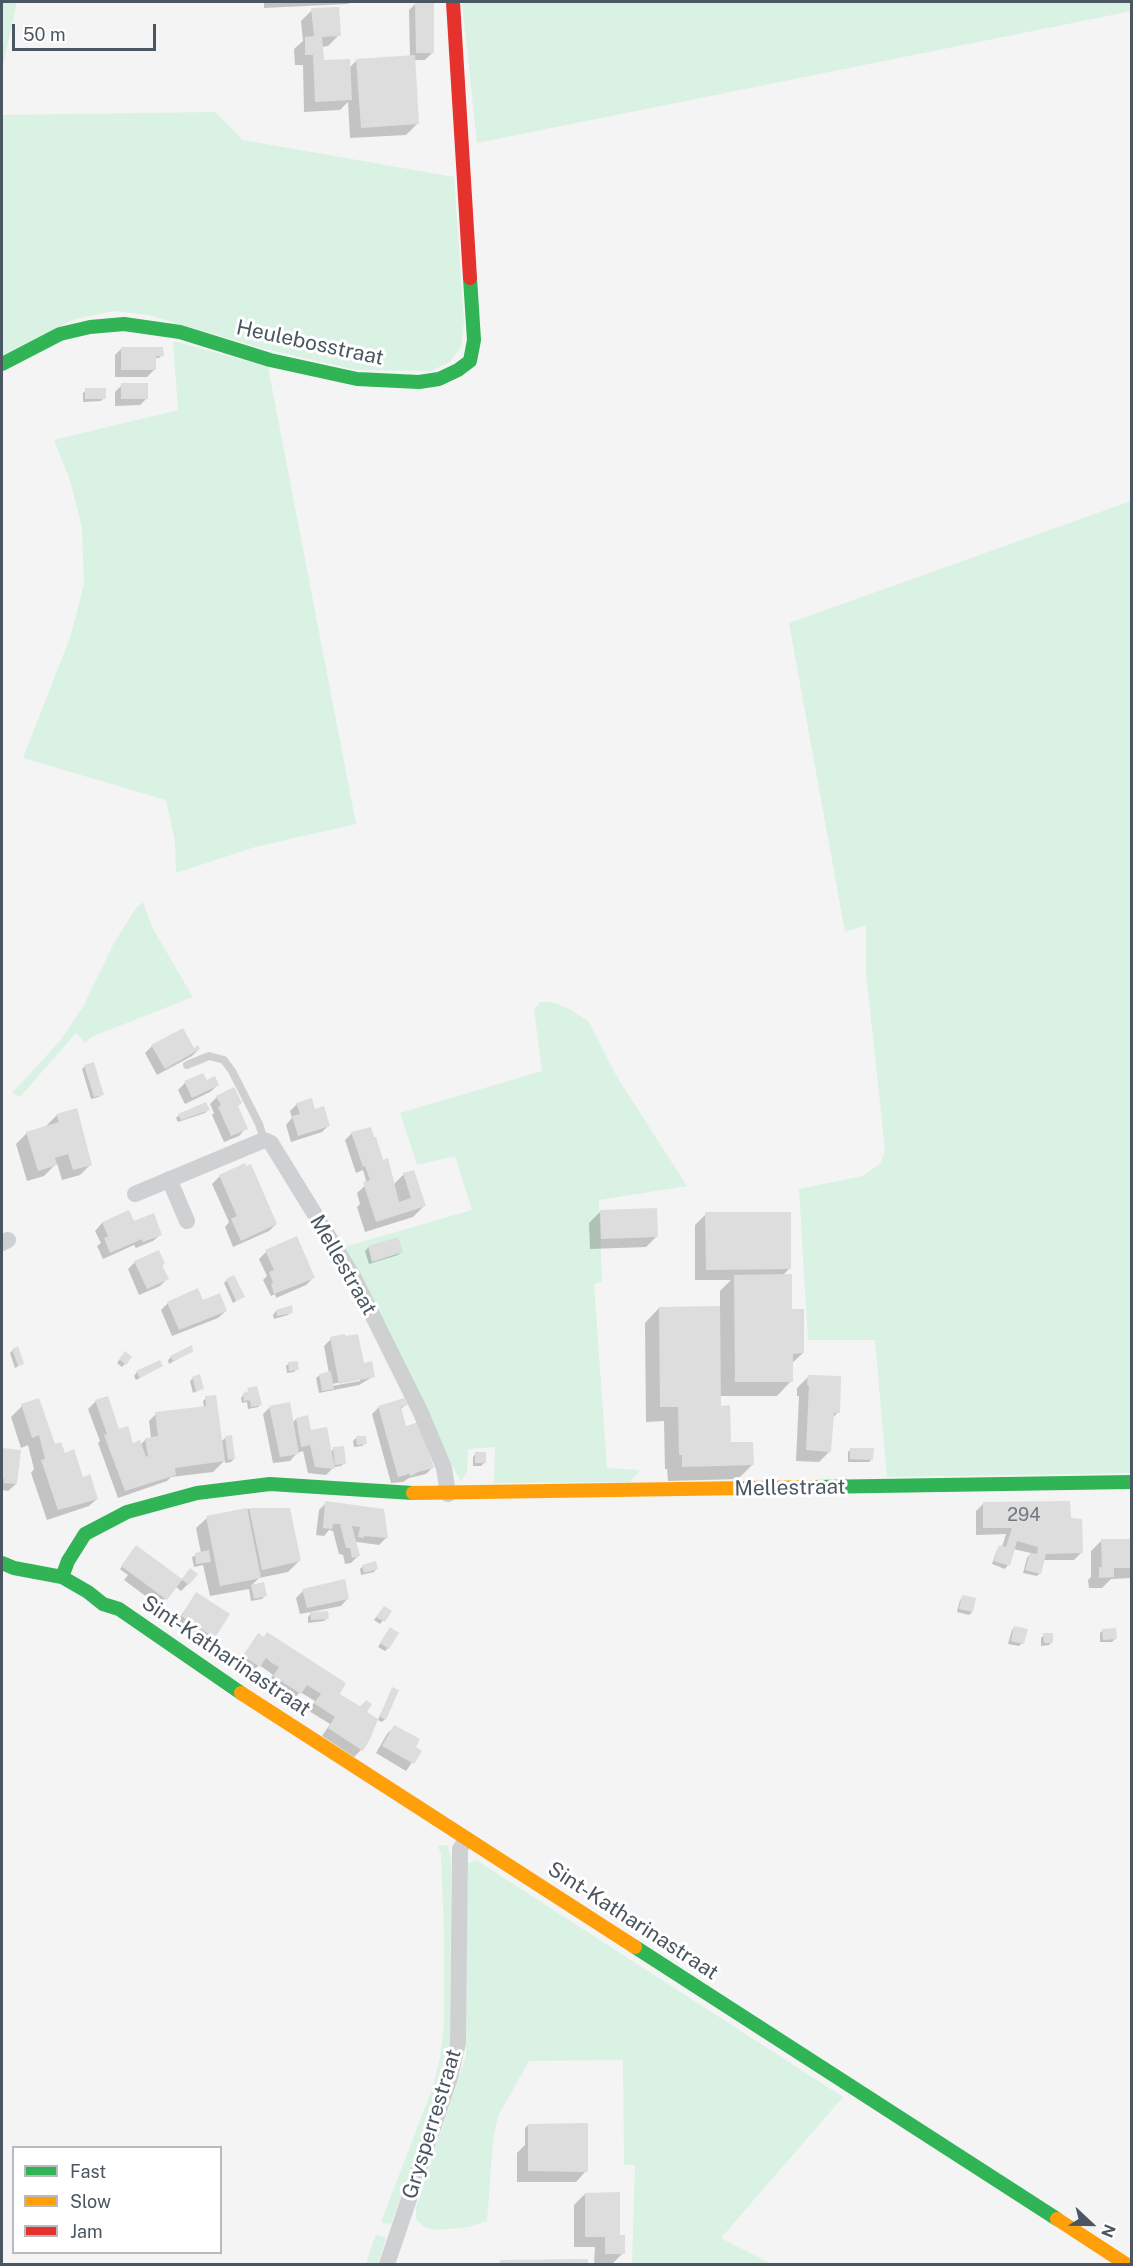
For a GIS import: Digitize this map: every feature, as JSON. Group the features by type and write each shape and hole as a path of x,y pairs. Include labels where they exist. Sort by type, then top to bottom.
{"street":[{"name":"Heulebosstraat","path":"2,364 60,334 90,327 124,324 180,332 270,360 357,379 419,382 439,379 470,362 474,340 453,2"},
{"path":"135,1194 264,1140"},
{"name":"Mellestraat","path":"264,1140 271,1143 354,1278 421,1413 444,1468 448,1494"},
{"path":"169,1179 187,1221"},
{"name":"Mellestraat","path":"62,1577 68,1562 86,1534 127,1512 197,1494 270,1484 448,1494 1131,1482"},
{"path":"2,1563 14,1568 62,1577"},
{"name":"Sint-Katharinastraat","path":"62,1577 103,1604 119,1609 217,1677 1126,2265"},
{"name":"Sint-Katharinastraat","path":"91,1577 110,1593 119,1609"},
{"name":"Grysperrestraat","path":"387,2265 450,2078 458,2043 460,1849 466,1839"}],"lane":[{"path":"187,1065 209,1056 224,1060 260,1124 264,1140"}],"green space":[{"path":"2,2 17,2 2,70"},
{"path":"462,2 1131,2 1132,11 477,143"},
{"path":"215,112 243,140 454,177 464,320 461,347 450,362 431,371 356,370 261,348 149,315 114,311 75,319 2,355 2,115"},
{"path":"173,341 268,367 356,824 255,847 176,873 175,841 166,800 23,758 71,635 84,584 82,527 70,480 54,440 178,410"},
{"path":"1131,501 1131,1473 887,1477 875,1340 808,1340 799,1189 863,1176 881,1163 885,1150 866,972 866,925 845,932 789,623"},
{"path":"143,902 153,929 193,997 91,1037 85,1043 76,1033 20,1097 12,1093 60,1041 84,1005 114,943 136,908"},
{"path":"540,1002 552,1002 570,1009 589,1022 617,1077 687,1186 599,1200 602,1282 594,1284 607,1468 640,1470 630,1482 494,1483 495,1447 468,1449 467,1472 461,1481 442,1448 344,1247 472,1210 455,1156 417,1165 400,1113 542,1071 534,1010"},
{"path":"448,1845 451,1859 450,2049 439,2094 391,2224 381,2222 433,2087 440,2058 444,2024 444,1932 441,1854 438,1846"},
{"path":"476,1860 843,2097 721,2238 771,2264 632,2264 635,2165 624,2165 623,2060 529,2061 498,2116 493,2140 487,2221 469,2227 437,2230 424,2227 416,2219 416,2207 466,2056 467,1864"},
{"path":"376,2234 386,2238 378,2264 366,2264"}],"building":[{"path":"415,2 434,2 434,53 416,53"},
{"path":"339,7 341,36 322,37 324,60 350,59 352,100 315,102 313,55 305,55 305,37 314,36 311,8"},
{"path":"415,55 419,124 361,128 356,59"},
{"path":"121,347 163,347 164,356 156,356 156,370 121,370"},
{"path":"121,383 148,383 148,399 121,399"},
{"path":"85,388 106,388 106,399 85,399"},
{"path":"183,1028 194,1048 198,1045 200,1049 165,1069 151,1045"},
{"path":"94,1062 104,1095 94,1097 84,1065"},
{"path":"203,1073 207,1080 215,1076 219,1085 192,1098 184,1081"},
{"path":"234,1087 242,1103 238,1106 248,1129 231,1136 218,1107 221,1105 216,1096"},
{"path":"312,1098 315,1109 324,1106 330,1126 298,1136 292,1116 300,1114 296,1103"},
{"path":"206,1102 210,1110 181,1120 178,1114"},
{"path":"77,1108 92,1165 73,1170 68,1154 55,1158 57,1165 38,1171 26,1132 59,1122 56,1114"},
{"path":"371,1127 383,1160 388,1158 399,1202 411,1198 403,1173 414,1170 426,1206 376,1222 363,1182 370,1180 351,1132"},
{"path":"245,1163 246,1166 251,1164 277,1224 241,1241 231,1219 237,1216 219,1175"},
{"path":"657,1208 658,1237 601,1239 600,1210"},
{"path":"129,1210 134,1221 154,1213 162,1235 143,1242 142,1239 110,1253 104,1238 108,1236 102,1222"},
{"path":"705,1212 791,1212 791,1269 706,1270"},
{"path":"297,1236 315,1278 274,1294 269,1272 274,1270 265,1250"},
{"path":"398,1237 403,1252 372,1262 368,1246"},
{"path":"159,1250 165,1264 162,1265 169,1279 147,1289 134,1261"},
{"path":"792,1274 792,1309 804,1309 804,1353 793,1354 793,1382 735,1382 734,1275"},
{"path":"234,1275 245,1297 236,1301 226,1279"},
{"path":"198,1288 203,1300 220,1293 227,1311 179,1330 167,1302"},
{"path":"292,1305 293,1313 277,1316 276,1310"},
{"path":"720,1306 721,1406 730,1405 731,1442 753,1442 754,1465 682,1467 682,1455 679,1455 678,1407 660,1407 659,1307"},
{"path":"345,1334 346,1336 358,1334 364,1363 372,1361 375,1377 339,1384 330,1337"},
{"path":"192,1345 193,1352 173,1361 170,1356"},
{"path":"18,1346 24,1364 18,1366 12,1349"},
{"path":"125,1351 132,1357 126,1365 119,1359"},
{"path":"160,1360 163,1366 140,1378 136,1371"},
{"path":"298,1361 299,1370 289,1371 288,1362"},
{"path":"331,1371 334,1389 322,1391 319,1374"},
{"path":"200,1374 204,1389 196,1391 192,1377"},
{"path":"808,1375 841,1376 840,1413 834,1413 831,1452 806,1450"},
{"path":"257,1386 262,1405 251,1407 250,1400 244,1401 243,1393 248,1392 247,1388"},
{"path":"216,1395 225,1461 175,1468 176,1475 125,1491 104,1435 107,1434 95,1400 108,1396 119,1429 128,1426 133,1443 140,1440 146,1457 148,1456 145,1438 158,1436 155,1412 206,1406 205,1396"},
{"path":"39,1398 55,1444 61,1442 65,1453 74,1449 83,1477 90,1474 98,1499 58,1510 41,1460 45,1459 39,1435 32,1438 21,1404"},
{"path":"404,1398 408,1405 401,1407 406,1426 419,1422 434,1468 411,1476 409,1474 398,1477 378,1406"},
{"path":"290,1402 299,1454 280,1457 269,1406"},
{"path":"308,1415 311,1430 327,1427 335,1469 315,1467 310,1445 301,1447 296,1418"},
{"path":"232,1435 235,1459 228,1460 225,1436"},
{"path":"356,1436 366,1436 367,1444 357,1445"},
{"path":"344,1446 346,1464 335,1465 333,1447"},
{"path":"2,1448 21,1450 17,1484 4,1483 2,1479"},
{"path":"850,1448 874,1448 873,1460 850,1459"},
{"path":"475,1452 486,1452 486,1463 475,1463"},
{"path":"325,1501 384,1509 388,1538 358,1537 360,1527 352,1526 360,1556 352,1558 350,1548 346,1548 340,1524 333,1524 332,1529 323,1528"},
{"path":"1070,1501 1071,1518 1082,1519 1083,1553 1046,1554 1041,1574 1025,1570 1030,1553 1037,1554 1038,1547 1017,1541 1010,1566 994,1561 999,1545 1006,1547 1012,1528 983,1528 983,1502"},
{"path":"247,1508 261,1578 220,1586 206,1516"},
{"path":"249,1508 290,1508 301,1561 262,1570"},
{"path":"1101,1539 1131,1539 1131,1568 1114,1568 1114,1577 1099,1578 1099,1567 1102,1567"},
{"path":"136,1545 182,1579 190,1568 198,1574 189,1585 182,1580 167,1600 121,1566"},
{"path":"209,1550 211,1562 196,1564 195,1553"},
{"path":"376,1561 378,1569 364,1573 362,1565"},
{"path":"345,1579 349,1599 307,1608 302,1589"},
{"path":"264,1582 267,1596 254,1599 251,1585"},
{"path":"196,1592 230,1614 215,1638 181,1616"},
{"path":"962,1595 976,1598 973,1612 959,1609"},
{"path":"384,1606 392,1611 385,1622 376,1617"},
{"path":"328,1611 329,1619 311,1620 310,1612"},
{"path":"1014,1626 1028,1629 1024,1644 1011,1641"},
{"path":"390,1627 399,1633 389,1649 380,1643"},
{"path":"1116,1628 1117,1639 1103,1640 1102,1629"},
{"path":"267,1632 346,1683 340,1694 361,1707 366,1700 372,1704 367,1712 378,1719 363,1751 328,1728 335,1717 314,1703 321,1694 307,1685 301,1694 273,1676 279,1667 266,1658 260,1667 243,1656 258,1633 264,1637"},
{"path":"1043,1633 1053,1633 1053,1643 1044,1643"},
{"path":"392,1687 399,1690 386,1720 380,1717"},
{"path":"394,1725 420,1739 416,1747 422,1751 414,1764 382,1746"},
{"path":"588,2123 588,2172 528,2171 528,2124"},
{"path":"620,2192 620,2235 625,2235 625,2254 605,2254 605,2237 585,2237 585,2193"},
{"path":"588,2259 588,2264 500,2264 500,2260"}],"traffic: fast":[{"path":"2,364 60,334 90,327 124,324 180,332 270,360 357,379 419,382 439,379 470,361 474,340 470,278"},
{"path":"814,1487 1132,1482"},
{"path":"62,1577 68,1561 85,1534 127,1512 197,1493 270,1484 413,1493"},
{"path":"2,1563 14,1568 62,1577 103,1604 119,1609 241,1693"},
{"path":"635,1947 1057,2219"}],"traffic: slow":[{"path":"413,1493 814,1487"},
{"path":"241,1693 635,1947"},
{"path":"1057,2219 1126,2264"}],"traffic: jam":[{"path":"453,2 470,278"}]}
